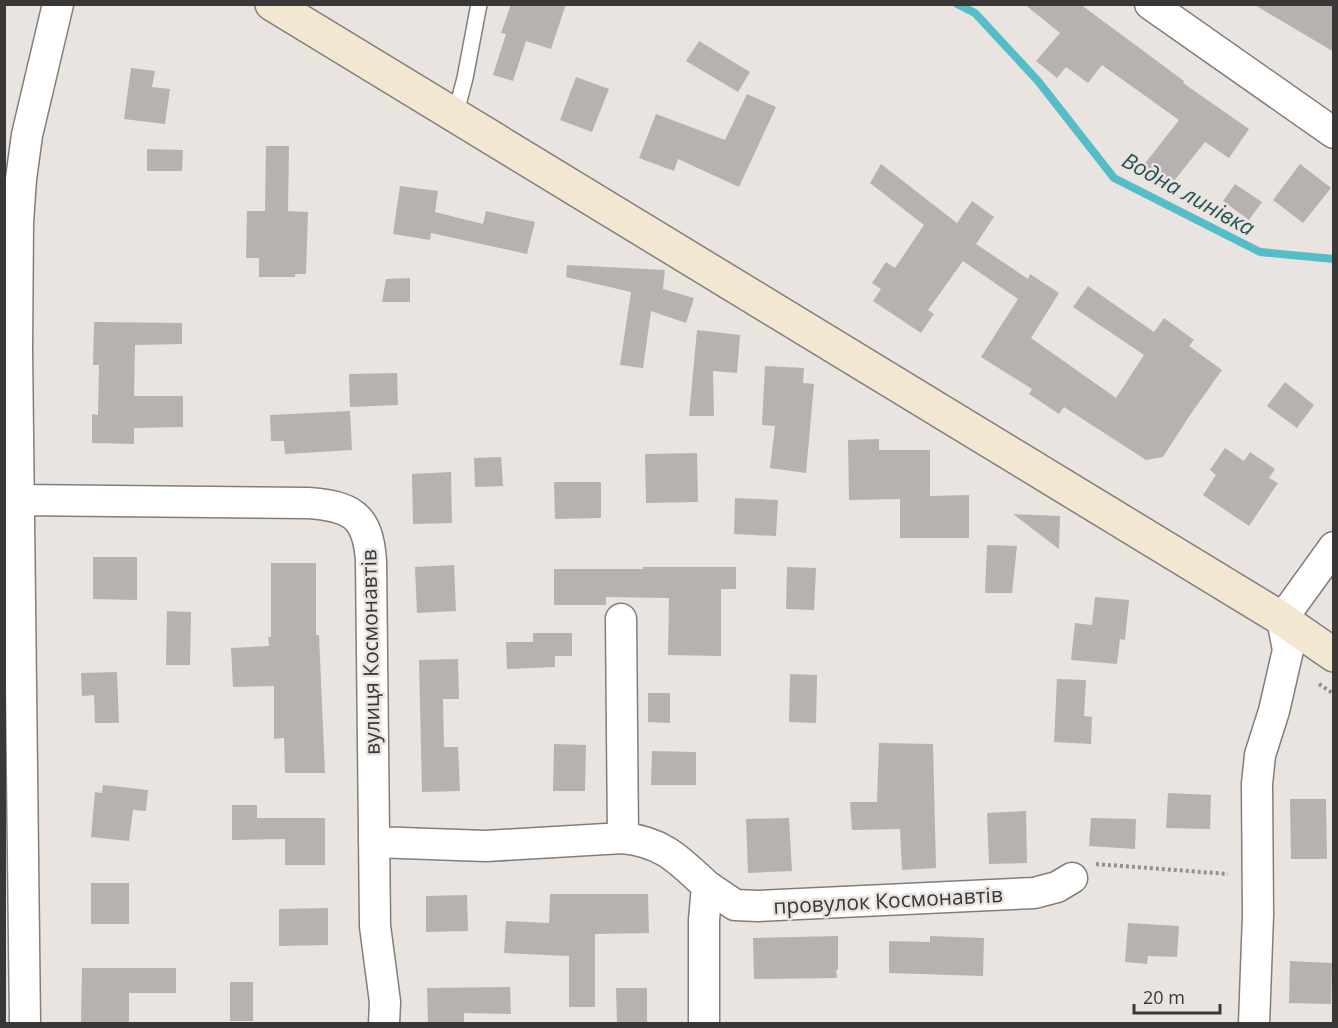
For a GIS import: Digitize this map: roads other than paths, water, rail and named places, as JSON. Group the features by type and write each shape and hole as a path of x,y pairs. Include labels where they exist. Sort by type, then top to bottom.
{"street":[{"path":"25,1023 13,795 12,626 19,500 16,279 21,179 37,88 58,4"},
{"path":"272,4 1282,619 1334,655"},
{"path":"1150,4 1334,133"},
{"name":"вулиця Космонавтів","path":"19,500 330,504 343,507 360,522 367,534 370,546 375,927 385,1002 384,1023"},
{"path":"1254,1023 1257,784 1260,755 1274,711 1288,650 1282,619 1334,547"},
{"path":"621,619 623,838"},
{"name":"провулок Космонавтів","path":"374,842 486,846 623,838 640,840 655,844 670,852 707,886 727,902 735,905 758,906 1020,894 1045,891 1072,878"},
{"path":"704,1023 704,920 707,886"}],"lane":[{"path":"455,116 465,78 479,4"}],"waterway":[{"name":"Водна линівка","path":"957,4 975,13 1038,81 1114,178 1260,252 1334,259"}]}
